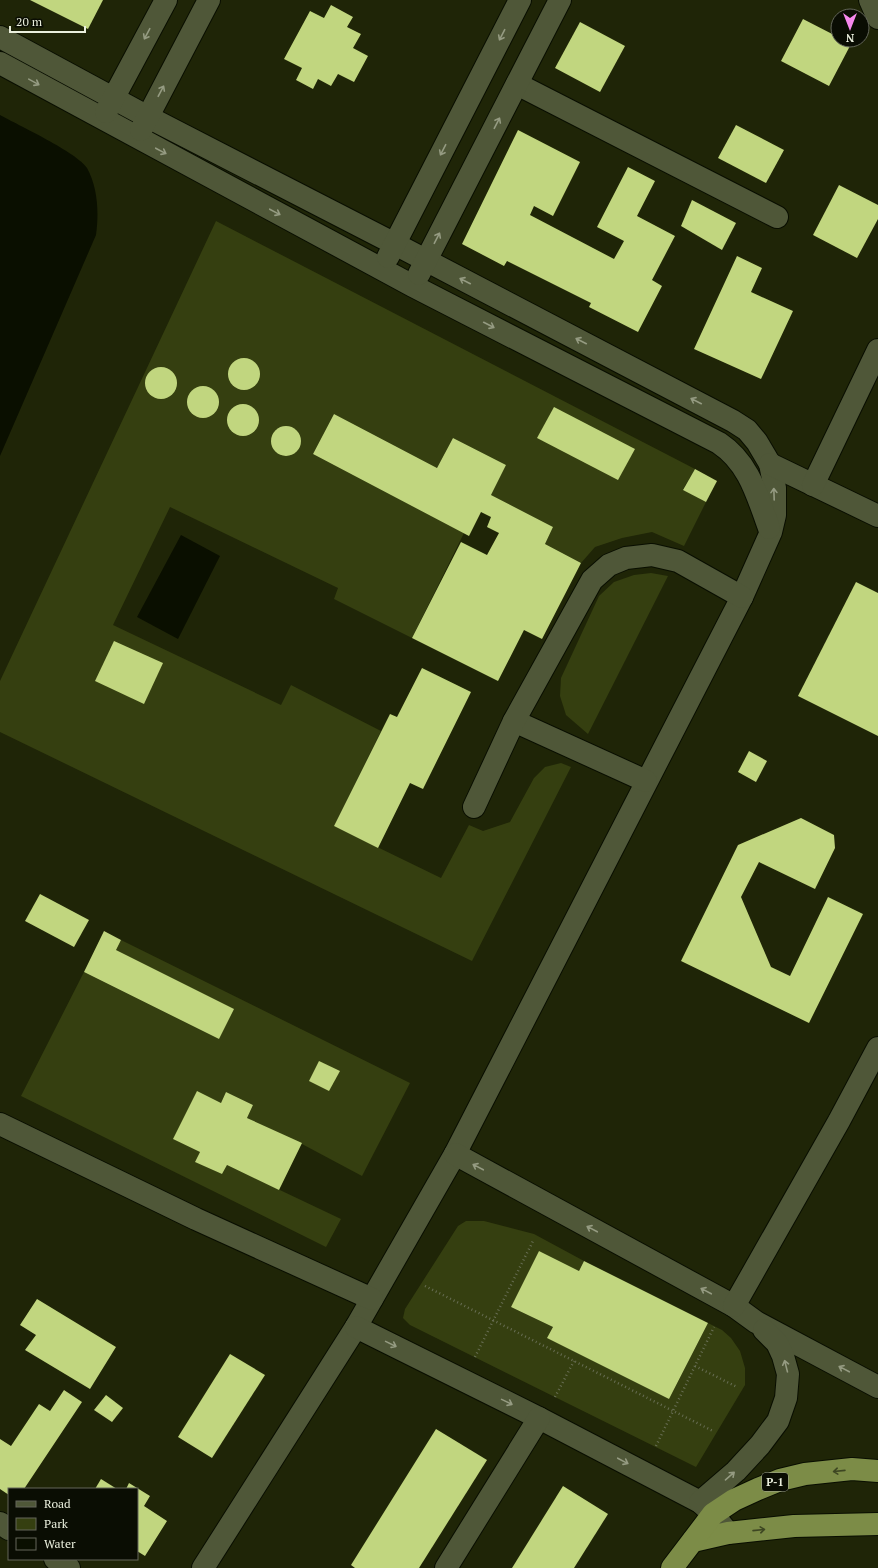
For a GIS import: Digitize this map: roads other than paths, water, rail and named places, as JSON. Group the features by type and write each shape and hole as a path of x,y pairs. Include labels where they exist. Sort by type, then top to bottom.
{"highway":[{"name":"P-1","path":"672,1568 693,1541 707,1508 734,1500 780,1480 805,1474 852,1469 878,1471"},
{"path":"693,1541 728,1533 794,1526 878,1524"}],"street":[{"path":"102,119 166,0"},
{"path":"137,138 209,0"},
{"path":"382,268 520,0"},
{"path":"413,286 425,260 560,0"},
{"path":"870,0 878,18"},
{"path":"0,37 113,99 395,244 733,421 747,430 757,442 770,464 774,488 775,514 771,532 742,597 455,1154 356,1327 203,1568"},
{"path":"0,63 413,286 712,439 730,451 750,477 771,532"},
{"path":"517,84 777,217"},
{"path":"813,485 878,350"},
{"path":"770,464 878,516"},
{"path":"474,807 514,721 592,580 609,565 626,558 652,555 678,561 742,597"},
{"path":"514,721 646,782"},
{"path":"734,1306 839,1121 878,1048"},
{"path":"0,1124 196,1219 372,1299"},
{"path":"455,1154 734,1306 756,1322 878,1387"},
{"path":"707,1508 736,1471 760,1446 778,1421 786,1398 788,1374 783,1356 776,1343 756,1322"},
{"path":"356,1327 539,1418 707,1508 728,1533"},
{"path":"446,1568 539,1418"},
{"path":"57,1560 69,1568"}],"water":[{"path":"0,115 60,147 87,168 91,176 97,201 97,218 96,235 0,456"},
{"path":"181,535 220,556 178,639 137,617"}]}
